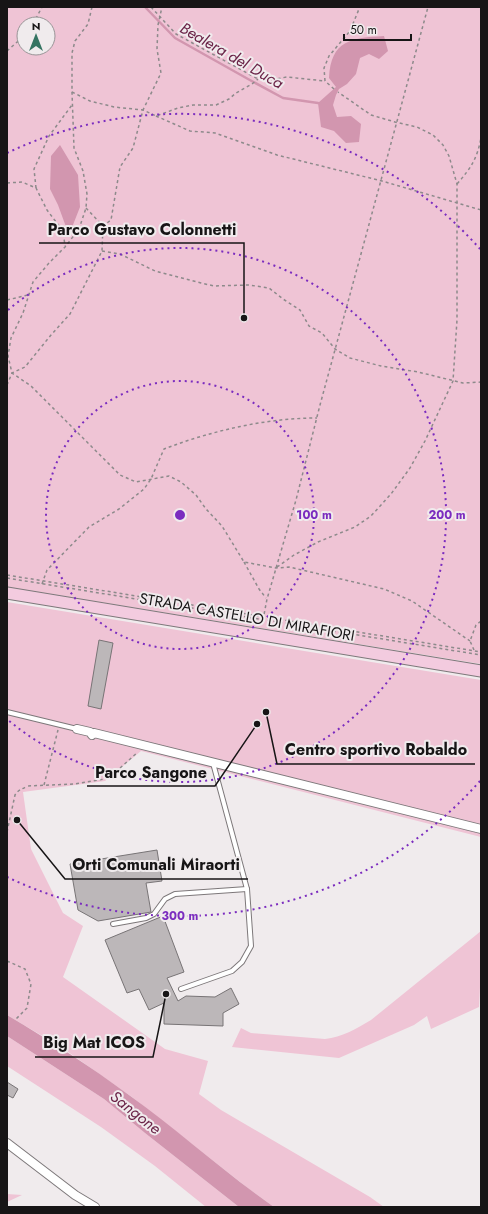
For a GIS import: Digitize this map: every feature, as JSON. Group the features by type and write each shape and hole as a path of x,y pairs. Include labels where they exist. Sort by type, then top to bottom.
{"street":[{"name":"STRADA CASTELLO DI MIRAFIORI","path":"7,593 481,671"},
{"path":"78,729 481,829"},
{"path":"7,1143 76,1195 95,1207"}],"lane":[{"path":"7,712 78,729"},
{"path":"181,989 232,971 242,962 251,946 247,889 213,763"},
{"path":"113,924 146,918 154,914 165,899 175,894 247,889"}],"path":[{"path":"37,16 42,7"},
{"path":"7,385 12,373 8,356 11,338 23,313 33,282 65,247 79,229 86,208 87,194 83,171 74,148 72,53 75,42 88,24 92,7"},
{"path":"151,7 176,34 258,79 270,80 287,77 325,81 334,89"},
{"path":"103,226 110,220 120,167 133,148 143,110 161,73 157,49 158,25 162,7"},
{"path":"325,81 324,68 329,56 350,31 358,7"},
{"path":"263,620 267,599 296,500 428,7"},
{"path":"7,51 16,43"},
{"path":"156,116 178,108 193,105 216,105 229,99 236,92 252,84 258,79"},
{"path":"72,92 90,101 114,107 143,110 190,131 215,133 277,154 382,181 481,210"},
{"path":"276,568 294,555 318,542 355,527 371,516 391,494 410,468 425,441 453,381 457,320 457,184 449,156 443,145 433,135 417,127 371,115 338,92"},
{"path":"65,247 63,231 46,210 36,188 34,169 49,136 72,105"},
{"path":"457,184 470,169 477,156 481,138"},
{"path":"7,183 22,182 36,188"},
{"path":"12,373 25,367 70,314 102,251 103,226 86,208"},
{"path":"102,251 120,254 156,271 214,286 249,285 268,288 283,300 300,310 309,326 322,333 336,349 350,358 380,366 418,372 463,383 481,382"},
{"path":"7,300 28,296"},
{"path":"12,373 32,386 120,475 136,482 169,476 182,482 222,526 259,589 267,599"},
{"path":"42,584 47,570 90,527 119,509 144,489 152,479 164,449 213,433 265,422 296,418 317,418"},
{"path":"244,562 276,568 289,567 384,589 412,601 470,641 474,651 473,654"},
{"path":"7,575 481,652"},
{"path":"7,578 481,655"},
{"path":"470,641 476,625 481,621"},
{"path":"44,785 60,725"},
{"path":"7,832 17,792 28,786 74,784 105,779 137,753 141,745"},
{"path":"7,961 25,969 31,984 28,1008 15,1020"}],"shaded area":[{"path":"7,7 481,7 481,664 7,587"},
{"path":"7,602 481,680 481,837 141,751 105,781 23,792 31,849 63,913 83,926 63,977 165,1049 208,1061 199,1094 221,1110 370,1197 384,1207 274,1207 132,1097 61,1047 7,1015"},
{"path":"481,931 479,1007 431,1029 427,1016 414,1025 339,1058 232,1047 241,1028 251,1033 325,1039 349,1032 371,1020"},
{"path":"7,1036 104,1099 239,1207 206,1207 155,1166 101,1127 7,1066"},
{"path":"7,1194 22,1195 7,1202"}],"water":[{"path":"384,36 388,51 379,59 369,54 360,58 356,74 347,84 339,89 336,95 333,105 337,117 351,116 361,124 359,142 346,143 334,131 321,127 318,103 336,87 329,78 334,56 339,49 353,40"},
{"path":"60,145 78,175 80,207 69,235 58,205 50,189 51,156"},
{"name":"Sangone","path":"7,1015 114,1084 274,1207 239,1207 104,1099 7,1036"}],"building":[{"path":"99,640 113,643 101,709 88,706"},
{"path":"157,850 162,881 146,883 151,912 98,921 78,910 70,864"},
{"path":"163,916 184,972 167,978 178,1001 186,996 215,997 231,988 239,1004 223,1013 223,1026 164,1024 164,1003 149,1010 139,989 127,993 105,940"},
{"path":"7,1082 18,1089 13,1098 7,1095"}],"waterway":[{"name":"Bealera del Duca","path":"145,7 175,38 248,79 283,98 318,103"}],"place":[{"name":"Parco Gustavo Colonnetti","path":"244,318"},
{"name":"Centro sportivo Robaldo","path":"266,712"},
{"name":"Parco Sangone","path":"257,724"},
{"name":"Orti Comunali Miraorti","path":"17,820"},
{"name":"Big Mat ICOS","path":"166,994"}]}
